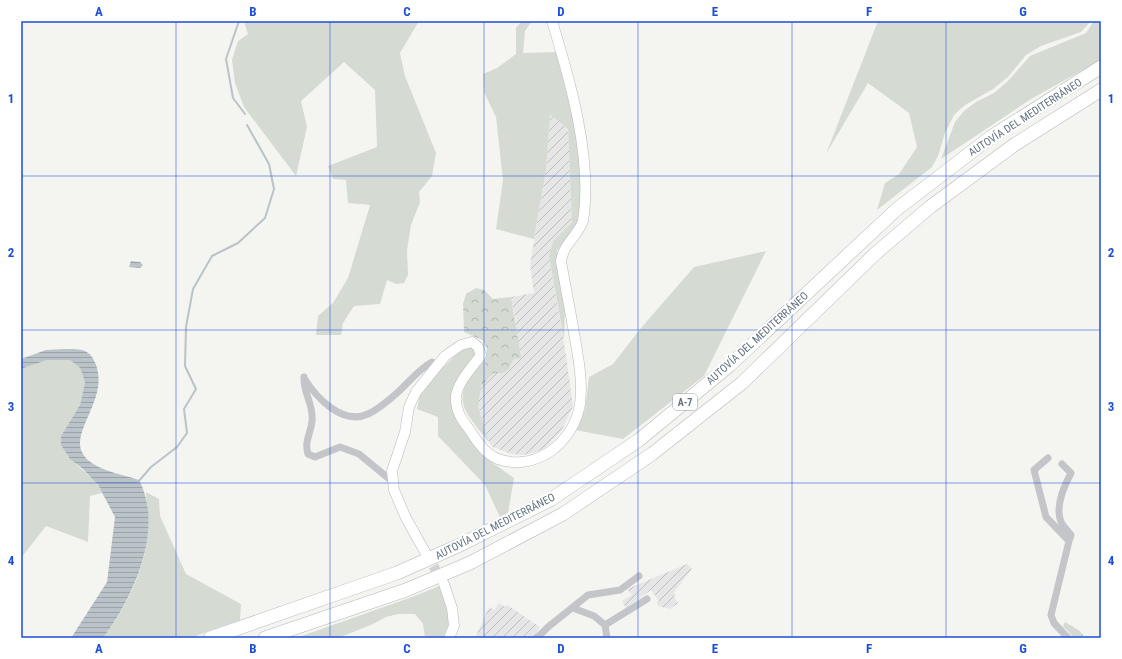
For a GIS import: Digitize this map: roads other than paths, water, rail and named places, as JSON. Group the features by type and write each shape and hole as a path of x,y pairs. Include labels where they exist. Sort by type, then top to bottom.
{"highway":[{"name":"AUTOVÍA DEL MEDITERRÁNEO","path":"210,638 397,573 460,545 550,500 639,440 730,365 896,209 991,137 1101,68"},
{"name":"AUTOVÍA DEL MEDITERRÁNEO","path":"265,638 406,590 463,566 563,514 652,454 742,383 876,253 930,207 1014,145 1101,90"}],"main road":[{"path":"425,552 406,518 393,482 392,471 405,432 410,407 416,392 445,356 461,345 472,342 478,347 481,355 463,380 456,395 456,406 460,417 480,444 498,459 522,462 542,457 559,445 573,425 579,406 582,386 561,261 565,247 580,229 583,221 585,168 576,114 552,21"},
{"path":"444,584 452,608 454,626 449,638"}],"street":[{"path":"393,482 360,454 340,447 315,457 308,454 306,448 307,436 312,421 312,405 303,386 304,378 310,388 333,410 342,414 357,416 367,415 377,409 432,362 437,366"},
{"path":"1048,458 1034,470 1046,517 1069,541"},
{"path":"1062,464 1071,473 1066,483 1058,511 1061,523 1071,534 1052,615 1054,623 1068,638"},
{"path":"537,638 548,627 588,595 620,590 640,576"},
{"path":"605,625 647,600"},
{"path":"573,608 594,616 605,625 607,638"},
{"path":"545,638 548,627"}],"waterway":[{"path":"239,21 226,59 233,98 245,114"},
{"path":"138,482 151,467 177,447 187,433 184,409 196,389 185,366 186,327 193,289 212,256 238,243 265,218 274,189 269,164 247,125"}],"tunnel":[{"path":"426,553 442,581"}]}
